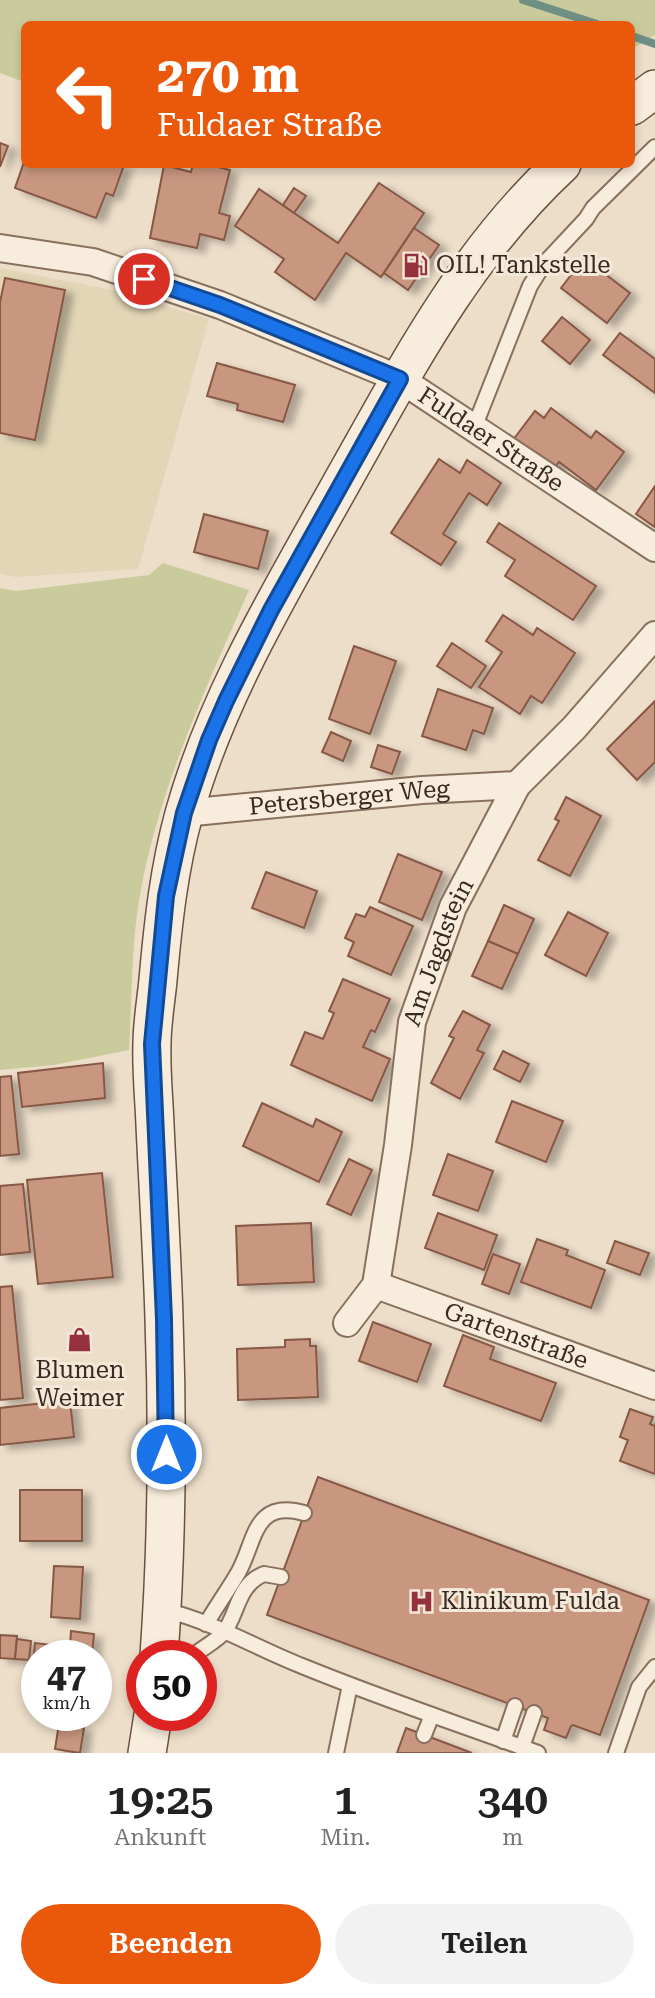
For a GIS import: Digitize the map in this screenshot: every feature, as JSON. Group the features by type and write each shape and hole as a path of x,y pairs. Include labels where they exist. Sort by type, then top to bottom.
{"main road":[{"path":"635,104 655,89"},
{"path":"160,1640 166,1466 164,1319 152,1044 166,896 184,813 209,740 231,689 278,597 400,379 444,305 480,253 525,200 558,168"},
{"path":"147,1753 150,1731"}],"street":[{"name":"Fuldaer Straße","path":"0,248 93,262 220,305 400,379 655,548"},
{"name":"Am Jagdstein","path":"347,1323 376,1285 398,1144 412,1022 453,907 517,785 574,728 655,635"},
{"name":"Petersberger Weg","path":"184,813 422,790 517,785"},
{"name":"Gartenstraße","path":"376,1285 655,1386"}],"lane":[{"path":"635,165 655,147"},
{"path":"474,428 530,286 542,265 632,168"},
{"path":"205,1624 237,1574 259,1523 266,1516 281,1510 304,1513"},
{"path":"214,1640 224,1632 234,1608 252,1580 264,1574 281,1577"},
{"path":"162,1610 205,1624 350,1685 538,1753"},
{"path":"616,1753 639,1687 655,1667"},
{"path":"336,1753 350,1685"},
{"path":"503,1741 515,1706"},
{"path":"522,1747 534,1713"},
{"path":"424,1735 432,1715"}],"shaded area":[{"path":"0,268 107,289 209,319 138,569 15,577 0,574"}],"green space":[{"path":"0,0 655,0 655,35 635,47 635,21 21,21 21,81 0,73"},
{"path":"163,563 249,590 184,742 147,860 134,938 129,1050 54,1065 0,1070 0,588 16,591 149,575"}],"building":[{"path":"0,143 8,146 0,167"},
{"path":"22,168 123,168 113,196 106,193 96,218 15,188"},
{"path":"163,168 191,172 192,168 230,170 219,213 230,216 224,240 200,234 197,248 150,238"},
{"path":"379,183 424,213 381,277 346,253 315,300 275,272 284,259 235,226 259,189 338,243"},
{"path":"294,188 306,196 294,213 283,205"},
{"path":"414,228 439,245 408,290 384,273"},
{"path":"584,258 630,293 607,323 561,288"},
{"path":"5,278 65,290 35,440 0,433 0,302"},
{"path":"562,317 590,340 570,364 542,341"},
{"path":"620,333 655,359 655,393 603,355"},
{"path":"217,363 295,385 283,422 237,410 238,404 207,396"},
{"path":"551,408 591,438 596,431 624,452 596,490 559,462 553,470 513,440 535,411 544,418"},
{"path":"439,459 460,473 467,460 501,483 487,505 469,493 443,534 456,542 441,565 391,533"},
{"path":"655,486 655,527 636,514"},
{"path":"204,514 268,531 258,569 194,552"},
{"path":"499,523 596,586 573,620 505,576 515,560 487,542"},
{"path":"503,615 533,635 537,628 575,653 542,703 531,696 520,714 479,687 502,652 486,641"},
{"path":"452,643 486,666 471,688 437,666"},
{"path":"354,646 396,661 370,734 329,719"},
{"path":"438,689 493,708 484,734 473,730 466,750 422,736"},
{"path":"655,701 655,762 637,780 607,749"},
{"path":"331,732 351,741 343,761 322,752"},
{"path":"378,745 400,752 392,774 371,767"},
{"path":"566,797 601,816 570,876 538,860 559,821 555,819"},
{"path":"398,854 442,872 422,920 379,902"},
{"path":"266,872 317,891 304,928 252,908"},
{"path":"504,905 534,919 518,954 488,941"},
{"path":"370,907 413,926 391,975 348,956 354,942 345,938 356,914 365,917"},
{"path":"568,912 608,933 586,976 545,955"},
{"path":"488,941 518,954 502,989 472,976"},
{"path":"343,979 390,999 375,1032 371,1030 363,1047 390,1059 372,1101 291,1065 305,1032 323,1039 334,1013 329,1011"},
{"path":"463,1011 490,1025 477,1050 484,1053 460,1099 431,1083 454,1038 449,1036"},
{"path":"503,1051 529,1064 520,1082 494,1069"},
{"path":"103,1063 105,1098 22,1107 18,1073"},
{"path":"11,1076 19,1154 0,1156 0,1077"},
{"path":"512,1101 563,1121 546,1162 496,1142"},
{"path":"262,1103 313,1127 316,1119 342,1132 319,1182 243,1146"},
{"path":"448,1154 493,1171 478,1211 433,1195"},
{"path":"349,1159 372,1170 351,1215 327,1204"},
{"path":"102,1173 113,1277 38,1284 27,1180"},
{"path":"23,1184 30,1252 0,1255 0,1186"},
{"path":"438,1213 497,1235 484,1270 425,1248"},
{"path":"311,1223 314,1282 238,1285 236,1226"},
{"path":"537,1239 568,1250 566,1255 605,1270 591,1308 521,1282"},
{"path":"615,1241 649,1253 640,1275 607,1263"},
{"path":"493,1254 520,1264 509,1294 482,1284"},
{"path":"12,1286 23,1398 0,1400 0,1287"},
{"path":"373,1322 431,1344 417,1382 359,1361"},
{"path":"463,1335 494,1347 490,1359 556,1383 541,1421 444,1386"},
{"path":"310,1339 310,1346 316,1346 318,1397 238,1400 237,1349 285,1347 285,1340"},
{"path":"70,1400 74,1437 0,1445 0,1408"},
{"path":"630,1409 653,1417 650,1424 655,1426 655,1474 620,1461 628,1440 620,1437"},
{"path":"318,1477 649,1600 600,1735 573,1725 566,1738 544,1730 548,1718 267,1615"},
{"path":"20,1490 82,1490 82,1541 20,1541"},
{"path":"54,1566 83,1567 80,1619 51,1617"},
{"path":"71,1631 94,1634 93,1640 70,1640"},
{"path":"0,1635 17,1636 15,1659 0,1658"},
{"path":"17,1639 24,1640 21,1640 21,1659 15,1659"},
{"path":"406,1728 472,1753 397,1753"},
{"path":"58,1731 84,1731 80,1753 55,1749"}],"waterway":[{"path":"523,0 588,21"},
{"path":"635,37 655,44"}],"place":[{"name":"OIL! Tankstelle","path":"416,265"},
{"name":"Blumen Weimer","path":"80,1339"},
{"name":"Klinikum Fulda","path":"421,1601"}],"route":[{"path":"144,279 220,305 400,379 271,610 209,740 184,813 166,896 152,1044 164,1319 166,1454"}]}
